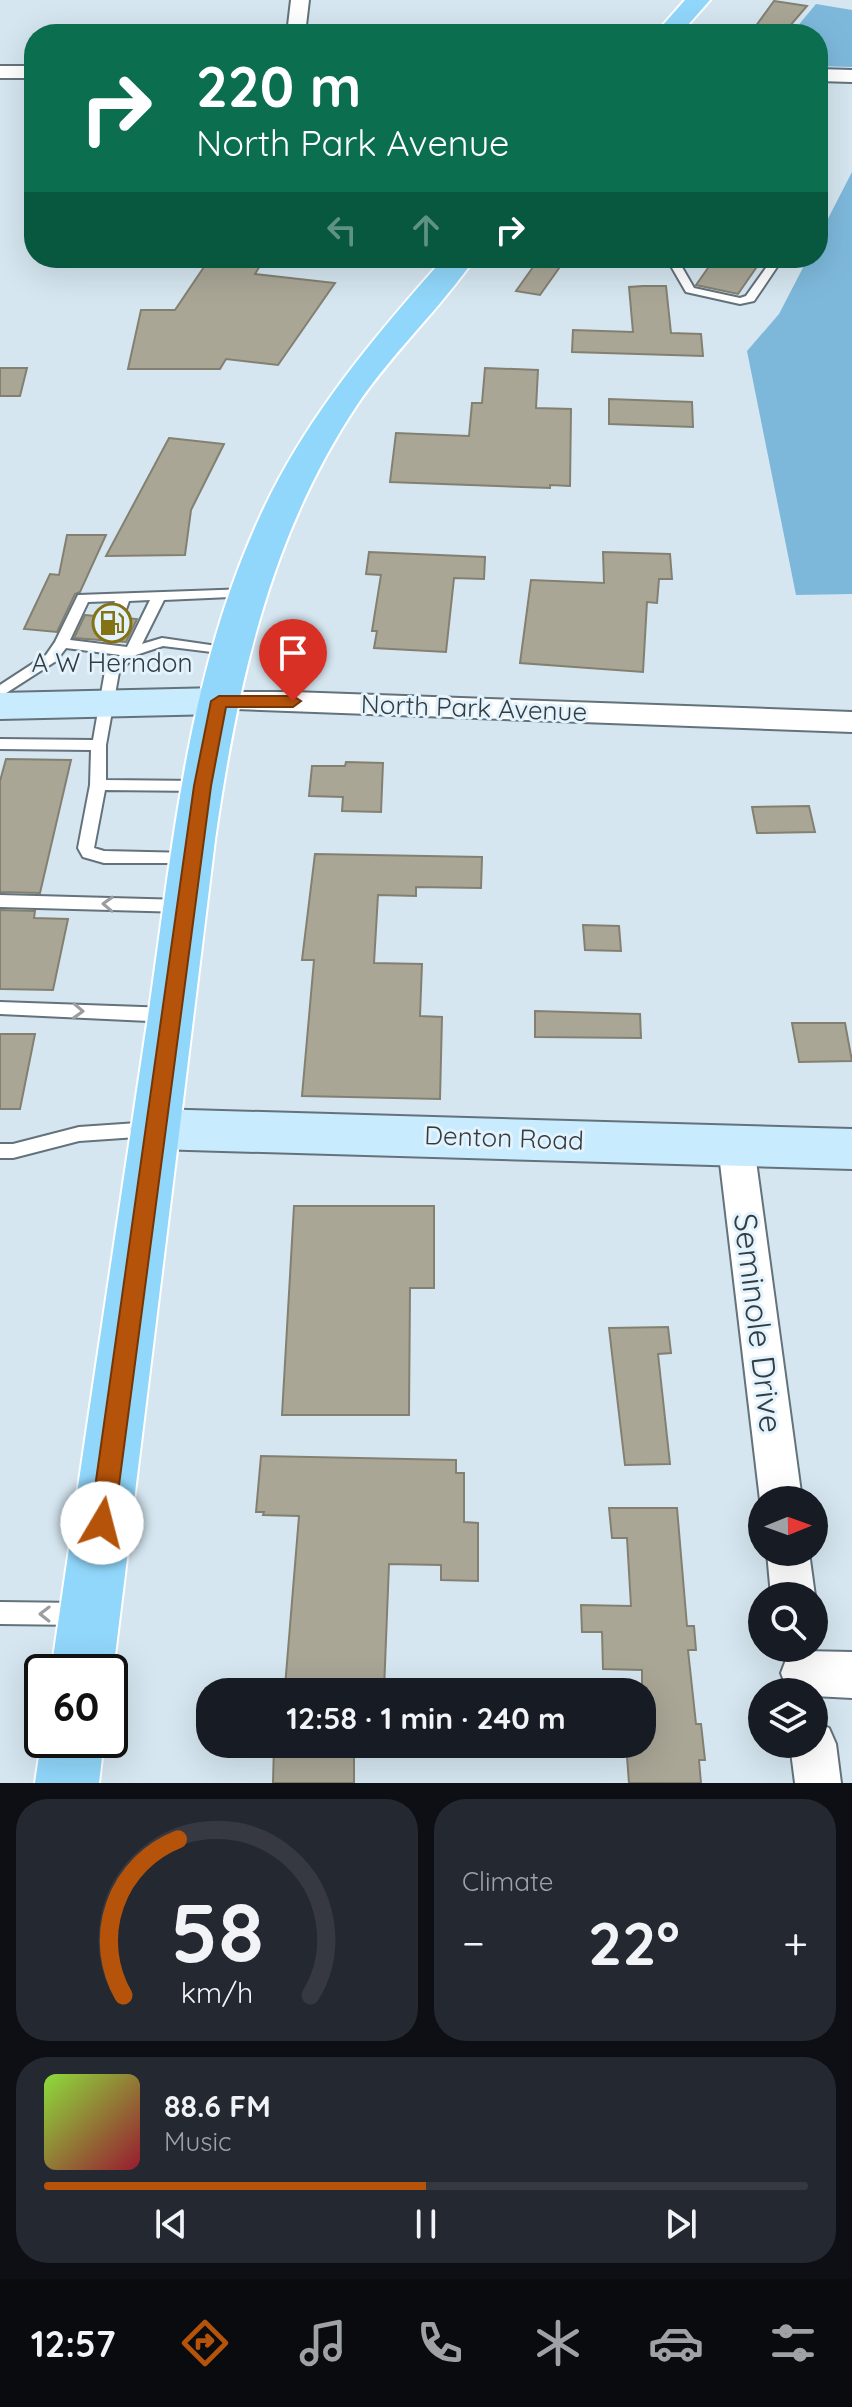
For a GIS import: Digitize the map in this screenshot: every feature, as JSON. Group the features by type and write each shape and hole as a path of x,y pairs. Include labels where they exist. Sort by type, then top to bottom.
{"main road":[{"path":"676,24 698,0"},
{"path":"84,1654 202,786 231,652 248,593 287,496 340,402 388,340 451,268"},
{"path":"67,1783 70,1758"}],"street":[{"path":"297,24 300,0"},
{"path":"0,72 24,72"},
{"path":"828,75 852,76"},
{"name":"North Park Avenue","path":"0,706 293,701 852,722"},
{"name":"Denton Road","path":"155,1129 852,1149"},
{"name":"Seminole Drive","path":"736,1146 779,1486"},
{"path":"803,1671 852,1675"},
{"path":"815,1758 818,1783"}],"lane":[{"path":"677,268 690,290 740,301 750,299 771,268"},
{"path":"0,692 51,658 62,643 83,598 248,593"},
{"path":"159,596 131,652 112,671 99,745 98,785 86,848 89,853 104,857 192,859"},
{"path":"116,618 123,597"},
{"path":"62,643 104,644 131,652 162,642 231,652"},
{"path":"0,744 99,745"},
{"path":"98,785 202,786"},
{"path":"0,901 186,906"},
{"path":"0,1008 171,1015"},
{"path":"0,1151 13,1151 79,1134 155,1129"},
{"path":"0,1613 89,1614"}],"shaded area":[{"path":"816,4 852,10 852,67 828,66 828,24 799,24"},
{"path":"852,172 852,594 796,595 747,351 779,314 803,268 828,268 828,219"}],"building":[{"path":"774,1 807,6 792,24 757,24"},
{"path":"203,268 259,268 255,274 335,283 278,365 226,359 220,369 128,369 141,310 175,310"},
{"path":"532,268 559,268 540,295 516,291"},
{"path":"708,268 756,268 738,294 696,285"},
{"path":"666,286 671,333 701,334 703,356 572,352 573,330 633,332 629,287"},
{"path":"0,368 27,368 20,396 0,396"},
{"path":"485,368 538,370 536,408 571,409 570,486 550,485 550,488 390,482 396,433 469,436 472,403 482,403"},
{"path":"609,399 692,402 693,427 609,424"},
{"path":"169,438 224,444 191,510 185,555 106,556"},
{"path":"67,535 106,535 80,592 75,594 57,632 24,629 50,574 59,575"},
{"path":"369,552 485,557 484,579 454,578 446,652 374,648 377,631 372,631 381,575 366,574"},
{"path":"603,552 670,554 672,579 659,579 657,603 647,602 643,672 520,663 531,580 604,583"},
{"path":"85,615 106,617 115,625 126,618 137,619 126,642 74,638"},
{"path":"6,759 71,760 40,893 0,892 0,781"},
{"path":"346,762 383,763 381,812 342,811 343,797 309,796 312,766 345,766"},
{"path":"809,806 815,832 757,833 752,807"},
{"path":"315,854 482,857 481,888 416,887 416,896 378,895 374,963 422,964 420,1016 442,1017 440,1099 302,1096 314,960 302,960"},
{"path":"0,910 35,911 34,918 68,919 53,990 0,989"},
{"path":"583,925 619,926 621,951 585,950"},
{"path":"535,1011 640,1014 641,1038 535,1037"},
{"path":"792,1023 845,1023 852,1061 799,1062"},
{"path":"0,1034 35,1034 20,1109 0,1109"},
{"path":"294,1206 434,1206 434,1288 410,1288 409,1415 282,1415"},
{"path":"668,1327 671,1353 658,1354 670,1464 625,1465 609,1328"},
{"path":"261,1456 456,1460 456,1473 464,1473 464,1522 478,1523 478,1581 441,1580 441,1565 389,1564 384,1678 286,1678 299,1516 256,1512"},
{"path":"609,1508 677,1508 687,1626 694,1626 696,1650 688,1650 696,1724 701,1724 705,1760 699,1760 701,1783 629,1783 627,1758 656,1758 656,1678 642,1678 642,1670 603,1669 602,1632 582,1632 581,1605 631,1606 627,1538 612,1538"},
{"path":"274,1758 354,1758 354,1783 273,1783"}],"place":[{"name":"A W Herndon","path":"112,623"}],"route":[{"path":"102,1523 202,786 219,701 293,701"}]}
